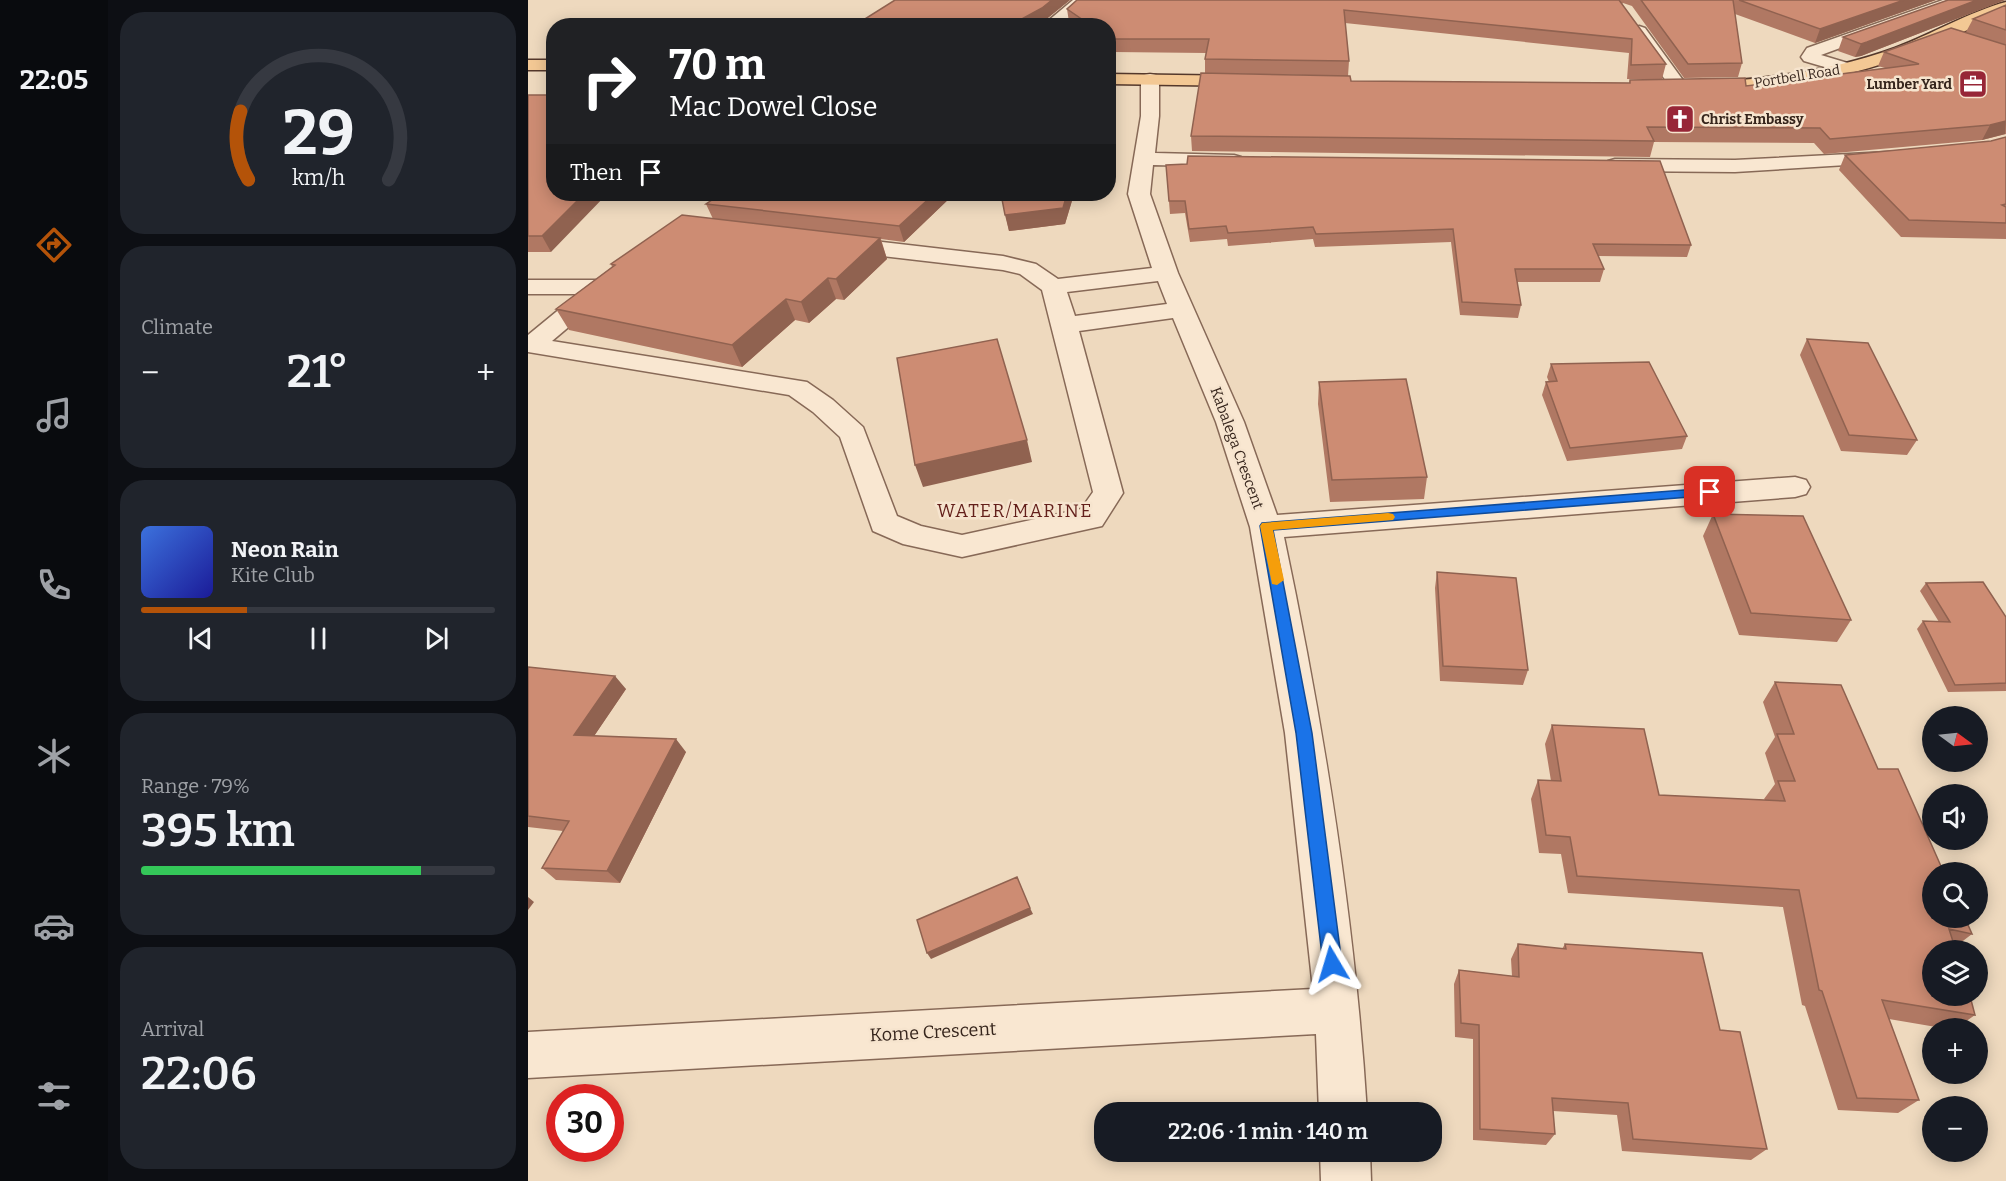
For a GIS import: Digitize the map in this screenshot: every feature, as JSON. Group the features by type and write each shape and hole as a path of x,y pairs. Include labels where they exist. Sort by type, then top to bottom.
{"main road":[{"name":"Portbell Road","path":"1656,87 1782,81 1845,68 1898,53 2006,7"},
{"path":"1946,33 1966,40"},
{"path":"528,65 546,65"},
{"path":"1116,79 1268,81"}],"street":[{"path":"1060,18 1083,0"},
{"path":"1845,68 1810,57 1813,52 1958,0"},
{"path":"1631,19 1679,87"},
{"name":"Kabalega Crescent","path":"1150,80 1150,116 1139,194 1166,273 1230,422 1266,526 1304,733 1338,1010 1342,1102"},
{"path":"1592,164 1735,166 1858,161 1903,156"},
{"path":"1143,159 1250,161"},
{"path":"530,345 797,388 824,406 853,433 884,523 914,536 962,546 1091,518 1108,493 1053,287 1028,269 1003,263 817,241"},
{"path":"1053,287 1166,273"},
{"path":"528,287 610,279 530,345"},
{"path":"1065,326 1182,309"},
{"path":"1266,526 1795,487"},
{"name":"Kome Crescent","path":"528,1055 1338,1010"},
{"path":"1345,1162 1346,1181"}],"building":[{"path":"895,0 1052,0 1024,18 866,18"},
{"path":"1077,0 1619,0 1666,64 1631,65 1632,39 1344,10 1349,61 1205,59 1209,39 1116,39 1116,18 1080,18 1067,9"},
{"path":"1641,0 1733,0 1742,63 1688,64"},
{"path":"1739,0 1904,0 1820,29"},
{"path":"1948,0 1977,0 1861,44 1843,37"},
{"path":"2006,5 2006,30 1973,19"},
{"path":"1951,28 2006,45 2006,121 1990,125 1830,139 1820,128 1647,127 1654,141 1191,136 1201,73 1350,76 1351,81 1630,83 1630,80 1745,78 1746,86 1919,64 1884,52"},
{"path":"528,95 546,95 546,201 577,201 542,236 528,236"},
{"path":"2006,137 2006,204 2002,205 2006,207 2006,223 1909,220 1845,155 1991,141"},
{"path":"1188,156 1660,161 1691,245 1593,244 1604,269 1515,269 1521,305 1462,302 1453,229 1316,234 1313,227 1228,233 1226,226 1189,229 1185,201 1169,201 1166,165 1187,164"},
{"path":"710,201 926,201 899,226 706,204"},
{"path":"1002,201 1065,201 1063,208 1005,215"},
{"path":"682,215 880,238 836,279 828,278 801,302 786,299 732,345 556,309 615,265 611,264"},
{"path":"997,339 1027,440 915,465 897,358"},
{"path":"1807,339 1868,343 1917,440 1849,435"},
{"path":"1649,362 1687,436 1570,448 1546,382 1557,381 1551,364"},
{"path":"1406,379 1427,477 1332,480 1319,382"},
{"path":"1713,514 1803,516 1851,620 1751,613"},
{"path":"1437,572 1516,578 1528,670 1443,666"},
{"path":"1983,582 2006,617 2006,683 1955,685 1923,621 1950,622 1926,583"},
{"path":"528,667 615,676 574,735 676,739 607,871 542,868 569,821 528,816"},
{"path":"1775,682 1841,685 1878,769 1898,769 1922,823 1922,850 1934,850 1939,862 1922,862 1922,928 1969,928 1972,934 1949,929 1952,940 1922,940 1922,1006 1973,1006 1975,1015 1882,1000 1919,1100 1857,1098 1822,991 1819,990 1799,890 1577,876 1570,837 1546,835 1538,780 1561,781 1552,725 1644,729 1659,795 1785,801 1778,781 1795,781 1777,734 1794,734"},
{"path":"1017,877 1030,908 927,953 917,920"},
{"path":"1518,944 1566,949 1565,944 1702,953 1720,1030 1740,1032 1767,1149 1633,1139 1628,1103 1552,1098 1555,1134 1480,1129 1479,1025 1461,1023 1459,970 1519,977"}],"slow traffic":[{"path":"1277,580 1266,526 1388,517"}],"place":[{"name":"Lumber Yard","path":"1973,84"},
{"name":"Christ Embassy","path":"1680,119"}],"district":[{"name":"WATER/MARINE","path":"1015,511"}],"route":[{"path":"1332,964 1304,733 1266,526 1710,492"}]}
